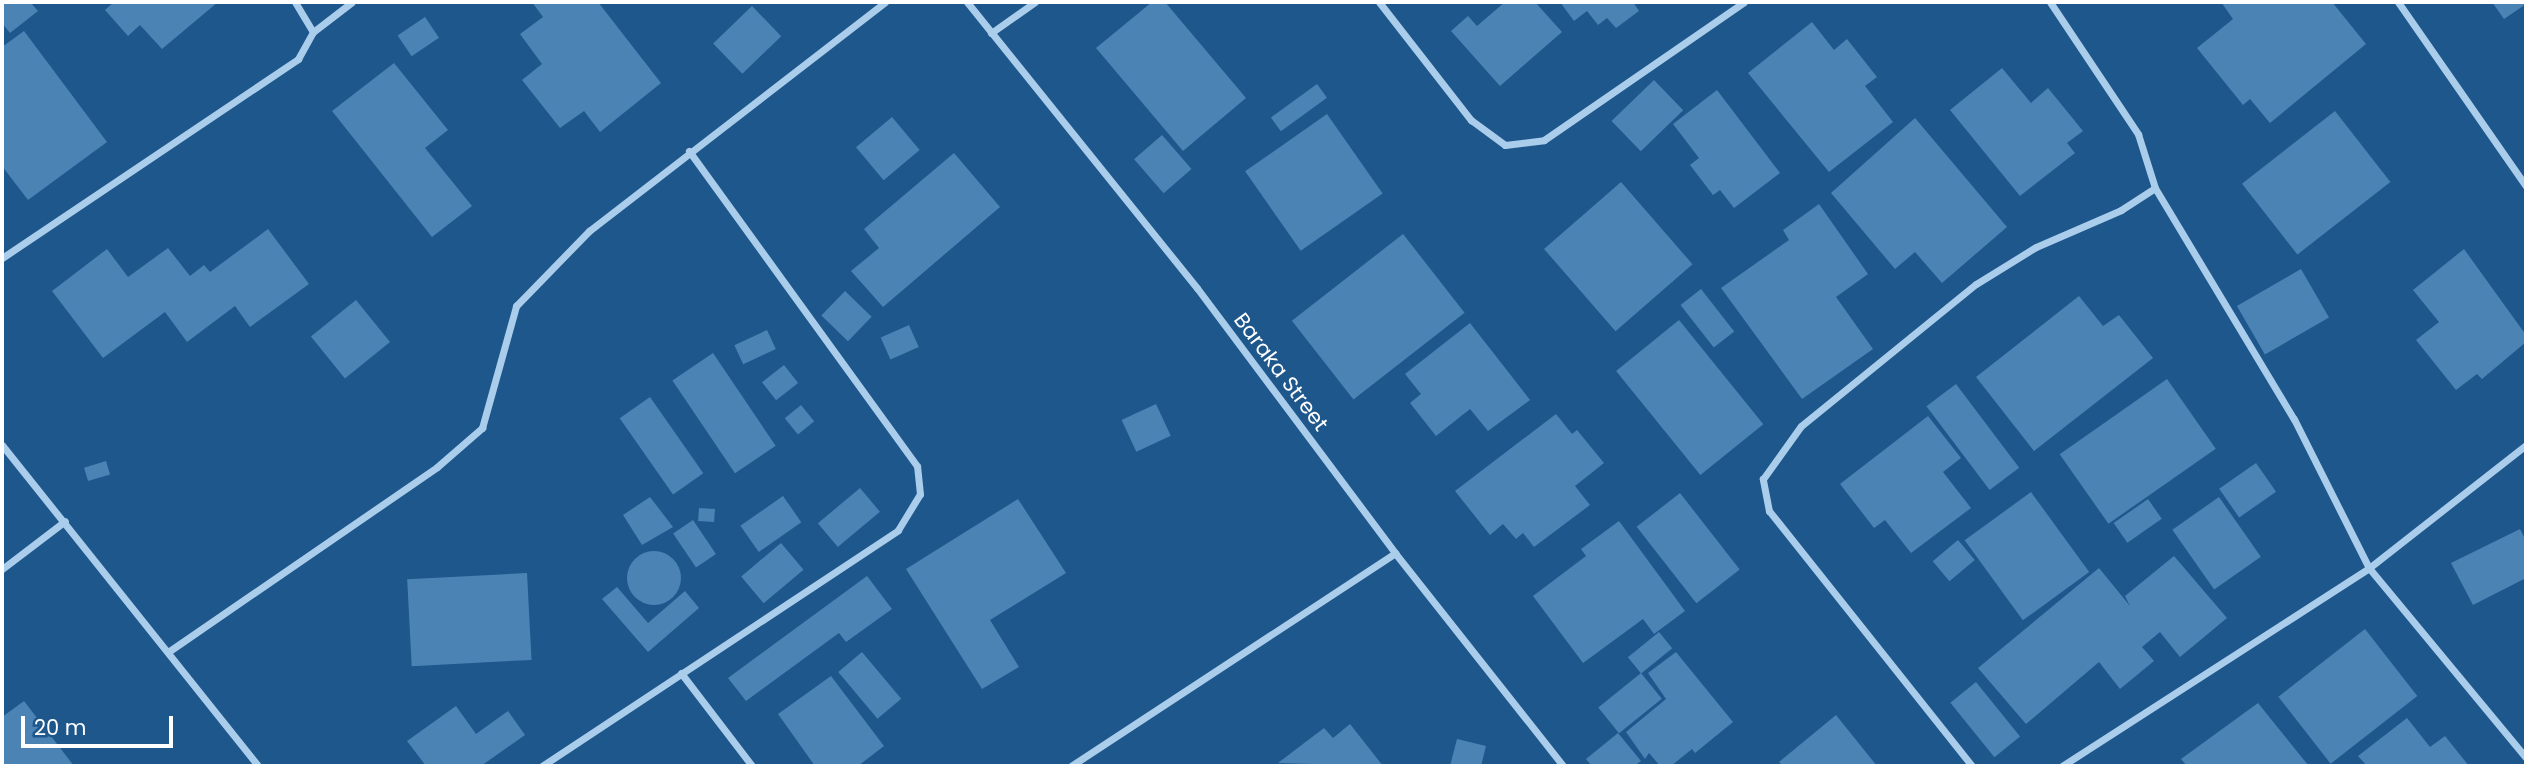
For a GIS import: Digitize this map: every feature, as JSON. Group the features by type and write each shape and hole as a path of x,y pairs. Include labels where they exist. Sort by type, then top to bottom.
{"street":[{"path":"295,2 313,32"},
{"path":"2,258 298,58 313,32 352,2"},
{"path":"168,652 438,467 482,428 516,306 589,231 688,151 885,2"},
{"name":"Baraka Street","path":"967,2 1197,288 1395,553 1563,766"},
{"path":"991,33 1035,2"},
{"path":"1379,2 1471,120 1505,145 1544,140 1744,2"},
{"path":"2050,2 2138,134 2155,188 2294,419 2369,568 2526,758"},
{"path":"2398,2 2526,186"},
{"path":"542,766 898,530 920,495 917,466 688,151"},
{"path":"1972,766 1769,511 1763,479 1801,426 1976,284 2036,247 2121,210 2155,188"},
{"path":"2,444 258,766"},
{"path":"2062,766 2369,568 2526,445"},
{"path":"2,569 65,521"},
{"path":"1071,766 1395,553"},
{"path":"681,673 752,766"}],"building":[{"path":"2,2 30,2 38,11 10,33 2,23"},
{"path":"114,2 218,2 162,49 140,25 128,36 105,10"},
{"path":"532,2 598,2 661,83 600,132 584,111 560,128 522,80 542,64 520,34 543,17"},
{"path":"1152,2 1165,2 1246,98 1183,151 1096,48"},
{"path":"1505,2 1535,2 1562,32 1500,86 1451,31 1468,16 1477,26"},
{"path":"1560,2 1633,2 1639,11 1616,28 1607,18 1598,25 1587,11 1574,21"},
{"path":"2221,2 2332,2 2366,44 2270,123 2250,99 2243,105 2197,48 2233,19"},
{"path":"2492,2 2526,2 2526,4 2504,19"},
{"path":"752,6 781,36 742,74 713,44"},
{"path":"425,17 439,38 412,56 398,35"},
{"path":"1812,22 1834,50 1847,39 1877,77 1865,86 1893,122 1829,172 1748,73"},
{"path":"24,31 107,142 28,200 2,166 2,47"},
{"path":"394,63 448,130 425,148 472,206 432,237 332,111"},
{"path":"2002,68 2031,103 2048,88 2083,131 2067,143 2075,153 2020,196 1950,110"},
{"path":"1654,80 1683,110 1641,151 1612,121"},
{"path":"1317,84 1327,98 1281,131 1271,118"},
{"path":"1717,90 1780,173 1734,208 1720,190 1713,195 1690,165 1699,158 1673,124"},
{"path":"2335,111 2390,182 2297,255 2242,184"},
{"path":"1327,114 1383,193 1301,251 1245,171"},
{"path":"892,117 920,150 884,180 856,147"},
{"path":"1915,118 2007,227 1942,283 1915,252 1895,269 1831,193"},
{"path":"1162,135 1192,169 1164,193 1134,159"},
{"path":"954,153 1000,207 883,307 851,271 879,248 864,229"},
{"path":"1621,182 1693,264 1616,331 1544,249"},
{"path":"1819,204 1868,274 1836,297 1873,349 1802,399 1721,288 1789,240 1783,230"},
{"path":"268,229 309,284 250,327 235,306 187,342 165,312 103,358 52,291 107,249 128,277 168,248 190,276 204,265 210,272"},
{"path":"1403,234 1465,313 1353,400 1292,321"},
{"path":"2464,249 2526,335 2526,342 2482,379 2477,374 2456,390 2416,340 2439,322 2413,290"},
{"path":"2301,269 2329,317 2265,354 2237,306"},
{"path":"1701,289 1734,332 1714,348 1681,305"},
{"path":"845,291 872,317 848,341 821,315"},
{"path":"2079,296 2103,326 2119,315 2153,358 2034,451 1976,377"},
{"path":"356,300 390,342 345,378 311,337"},
{"path":"1679,320 1763,424 1700,475 1616,371"},
{"path":"1470,323 1530,400 1488,431 1470,409 1436,436 1410,403 1421,394 1405,374"},
{"path":"909,325 919,347 890,360 881,338"},
{"path":"767,330 776,349 743,364 734,345"},
{"path":"713,353 776,446 735,473 672,380"},
{"path":"784,365 798,383 776,400 762,382"},
{"path":"2167,379 2216,449 2108,524 2060,454"},
{"path":"1956,384 2019,468 1990,490 1926,406"},
{"path":"650,397 703,473 673,494 620,418"},
{"path":"1156,404 1171,436 1136,452 1122,420"},
{"path":"801,405 814,421 798,435 785,418"},
{"path":"1556,414 1572,434 1577,430 1604,463 1575,486 1590,505 1534,547 1523,533 1516,539 1503,524 1490,535 1455,491"},
{"path":"1928,416 1961,458 1943,472 1971,508 1911,553 1885,520 1874,528 1840,484"},
{"path":"106,461 110,474 88,481 84,468"},
{"path":"2256,463 2276,492 2239,517 2219,489"},
{"path":"860,488 880,512 838,547 818,523"},
{"path":"2031,492 2089,572 2023,620 1965,540"},
{"path":"1680,493 1740,569 1696,603 1637,527"},
{"path":"783,496 801,522 759,552 740,526"},
{"path":"650,497 673,527 642,545 623,515"},
{"path":"2219,497 2261,557 2214,589 2172,530"},
{"path":"1018,499 1066,573 990,620 1019,667 982,689 906,569"},
{"path":"2148,499 2162,519 2127,543 2114,523"},
{"path":"699,508 715,509 714,522 698,521"},
{"path":"693,520 716,554 696,567 673,533"},
{"path":"1619,521 1685,611 1654,634 1643,619 1583,663 1533,596 1586,556 1581,549"},
{"path":"2520,529 2526,541 2526,578 2473,605 2451,563"},
{"path":"1958,540 1975,560 1949,581 1933,561"},
{"path":"781,543 803,570 764,603 741,576"},
{"path":"654,551 673,559 681,578 673,597 654,605 635,597 627,578 635,559"},
{"path":"2174,556 2227,618 2180,657 2160,632 2142,647 2154,661 2120,689 2099,662 2026,724 1978,668 2099,568 2130,606 2125,596"},
{"path":"527,573 532,660 412,666 407,579"},
{"path":"867,576 892,609 846,642 839,633 746,701 728,678"},
{"path":"617,587 648,623 685,591 699,608 648,652 602,599"},
{"path":"2365,629 2417,696 2331,764 2278,697"},
{"path":"1659,632 1672,648 1641,673 1628,657"},
{"path":"862,652 901,699 877,719 838,672"},
{"path":"1676,652 1733,722 1695,753 1692,749 1671,766 1660,766 1649,753 1645,759 1626,732 1666,699 1648,673"},
{"path":"1641,673 1662,699 1619,733 1598,708"},
{"path":"831,676 884,746 858,766 815,766 778,714"},
{"path":"1976,682 2020,736 1994,757 1950,703"},
{"path":"24,701 74,766 2,766 2,717"},
{"path":"2258,703 2308,765 2187,766 2181,759"},
{"path":"456,706 476,734 508,711 525,735 481,766 426,766 407,741"},
{"path":"1836,715 1877,766 1783,766 1779,762"},
{"path":"2407,718 2430,747 2445,736 2469,766 2367,766 2358,756"},
{"path":"1350,724 1383,766 1278,763 1324,728 1333,738"},
{"path":"1618,733 1641,761 1634,766 1592,766 1586,759"},
{"path":"1457,739 1486,746 1481,766 1450,766"}]}
